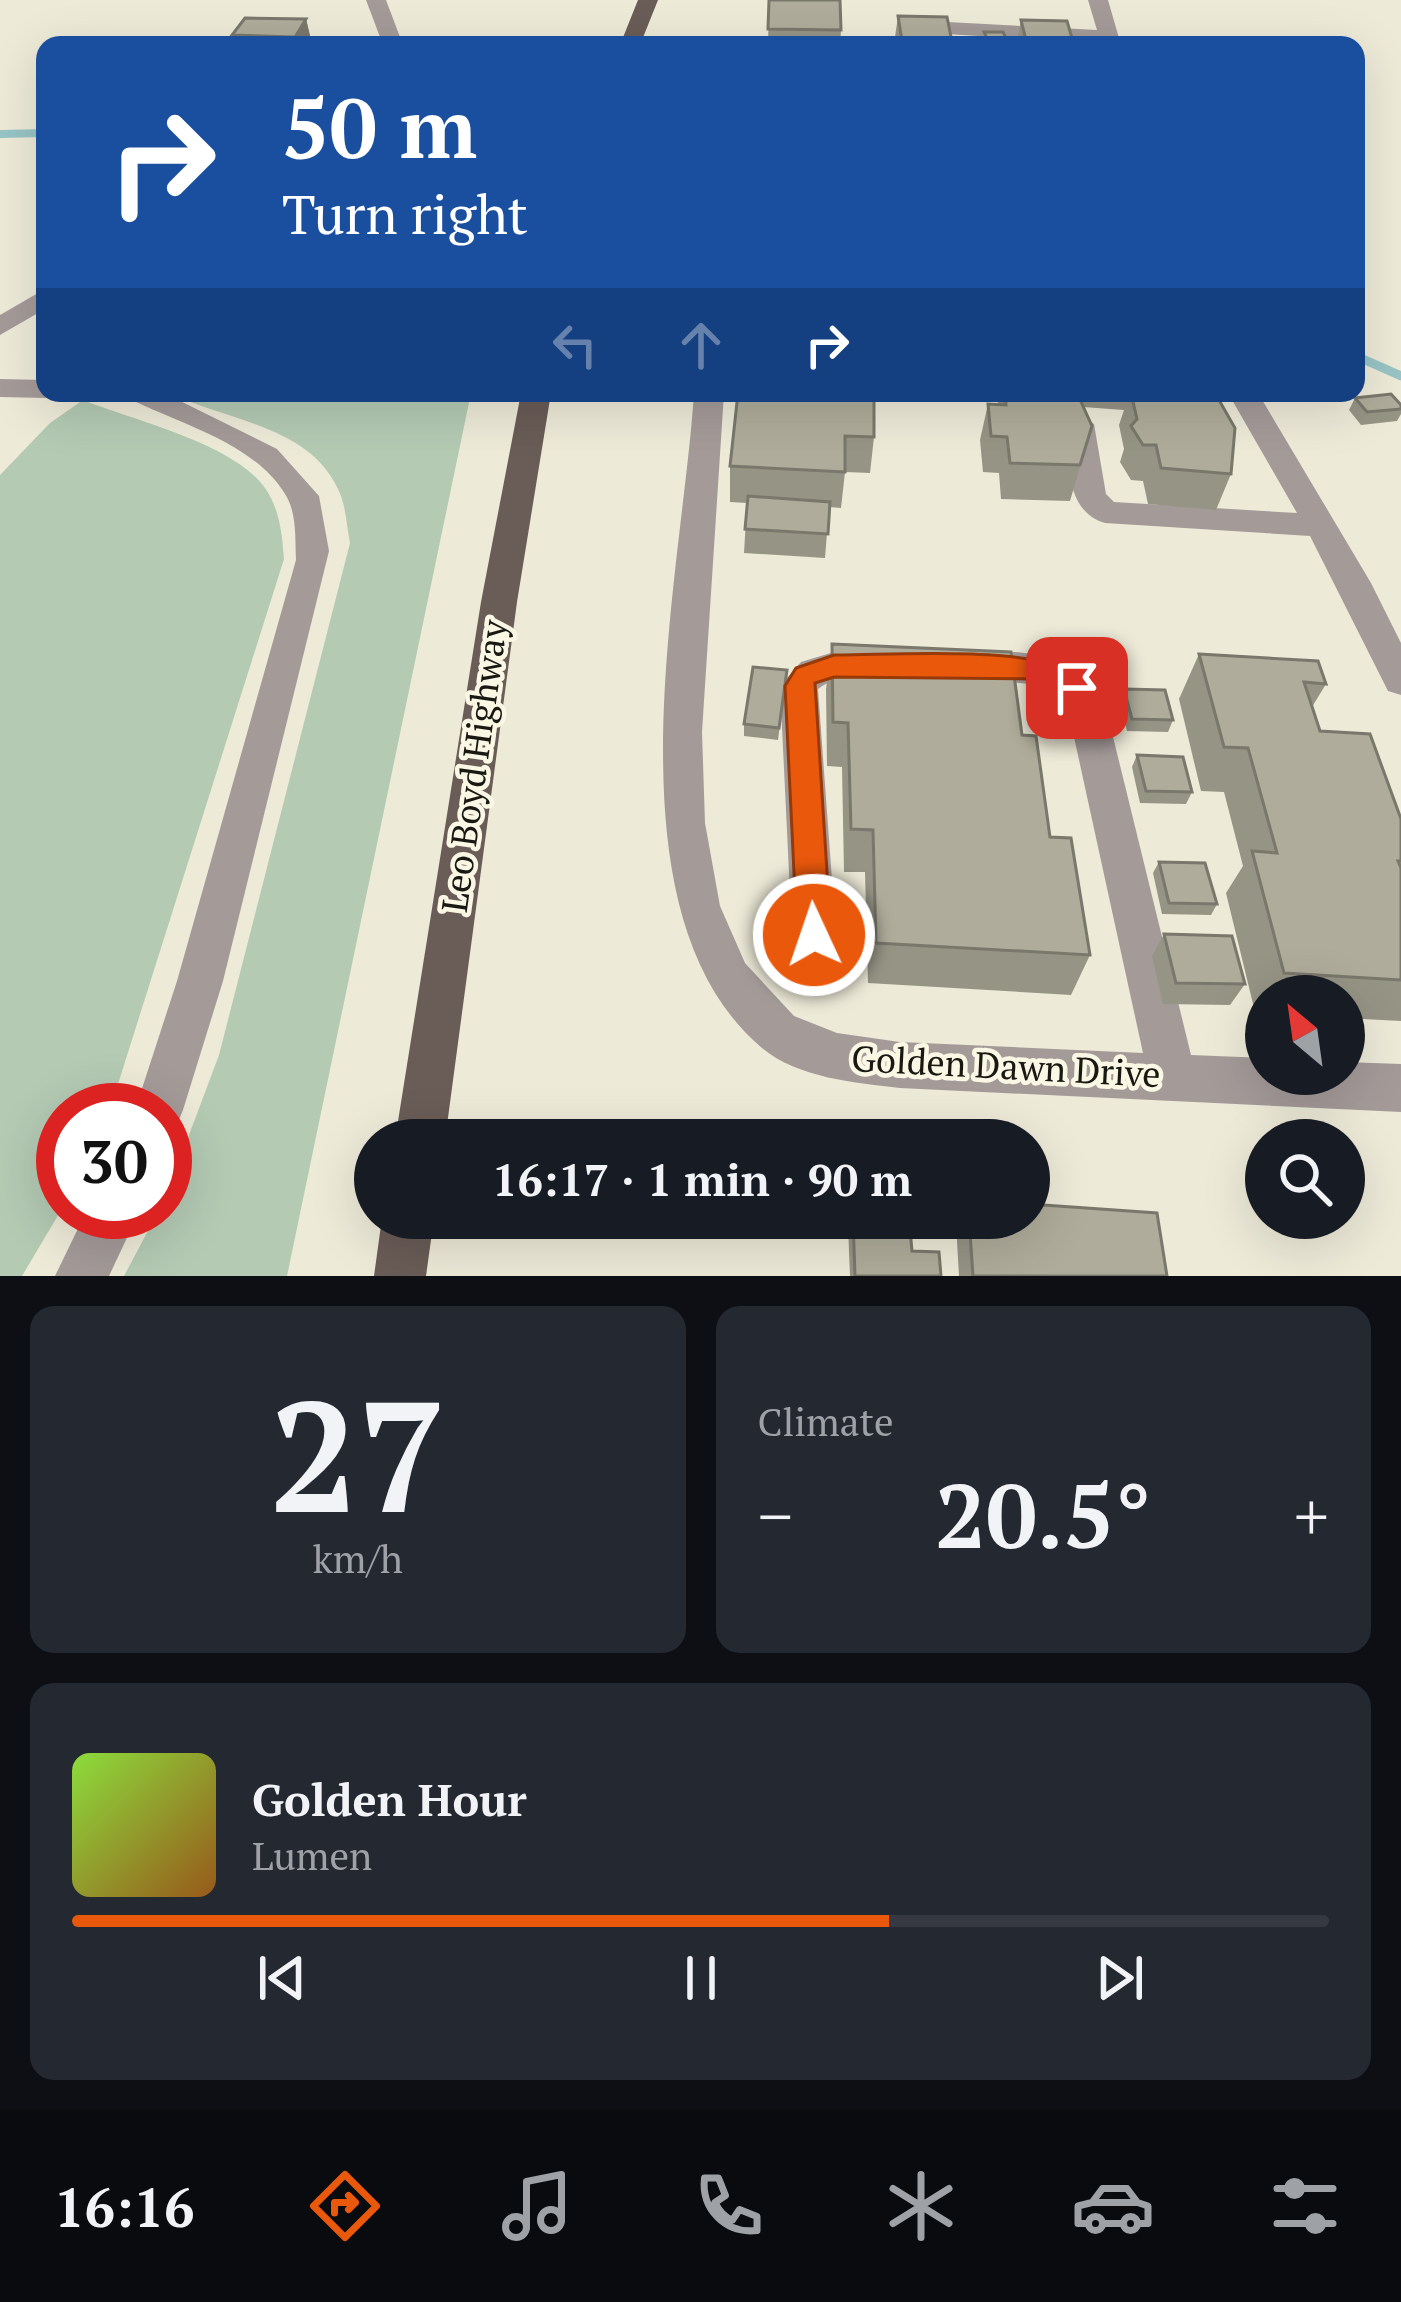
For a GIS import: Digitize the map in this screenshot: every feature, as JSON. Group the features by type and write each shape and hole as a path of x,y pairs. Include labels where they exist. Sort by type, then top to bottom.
{"main road":[{"path":"634,36 648,0"},
{"name":"Leo Boyd Highway","path":"422,1119 499,602 534,402"},
{"path":"400,1276 405,1239"}],"street":[{"path":"376,0 390,36"},
{"path":"1098,0 1109,36"},
{"path":"947,28 1047,36"},
{"path":"0,327 36,303"},
{"path":"0,388 36,389"},
{"path":"157,402 272,462 300,490 311,525 313,560 200,981 168,1083"},
{"name":"Golden Dawn Drive","path":"708,402 685,680 687,864 698,907 721,959 751,1004 779,1032 828,1055 900,1065 1401,1088"},
{"path":"1248,402 1322,526 1401,681"},
{"path":"1079,424 1090,498 1105,512 1322,526"},
{"path":"814,935 799,686 806,675 834,666 1033,669 1058,675 1085,700 1172,1075"},
{"path":"82,1276 100,1239"}],"green space":[{"path":"80,402 89,402 207,446 250,472 274,505 284,559 118,1083 36,1083 36,1239 44,1239 22,1276 0,1276 0,475 50,423"},
{"path":"191,402 469,402 287,1276 124,1276 144,1239 192,1239 192,1127 219,1055 350,543 341,496 328,472 311,454 267,429"}],"building":[{"path":"769,0 840,0 841,30 768,29"},
{"path":"898,16 947,17 951,36 901,36"},
{"path":"245,18 306,19 296,36 232,35"},
{"path":"1021,20 1067,21 1071,36 1025,36"},
{"path":"1391,394 1401,409 1367,412 1358,402 1365,402 1365,397"},
{"path":"737,402 874,402 874,437 845,436 845,472 730,466"},
{"path":"1081,402 1092,426 1080,465 1010,463 1007,437 991,436 988,404"},
{"path":"1133,402 1220,402 1235,428 1231,474 1161,468 1156,445 1143,445 1131,426 1137,419"},
{"path":"748,496 830,502 828,534 745,529"},
{"path":"832,644 1011,652 1022,735 1036,736 1050,837 1071,838 1090,955 876,943 873,830 851,829 848,723 833,722"},
{"path":"1199,654 1318,661 1326,684 1304,682 1320,731 1370,734 1401,819 1401,980 1284,973 1252,851 1277,853 1248,748 1224,747"},
{"path":"753,667 787,670 779,728 744,724"},
{"path":"1124,689 1165,690 1173,720 1132,719"},
{"path":"1137,755 1183,757 1192,792 1146,791"},
{"path":"1159,862 1205,863 1217,904 1169,903"},
{"path":"1164,934 1232,936 1245,984 1176,983"},
{"path":"1050,1205 1157,1213 1167,1276 973,1276 970,1239 1050,1239"},
{"path":"854,1239 911,1239 912,1251 939,1252 941,1276 855,1276"}],"waterway":[{"path":"0,134 36,133"},
{"path":"1365,360 1401,376"}],"route":[{"path":"814,935 799,686 806,675 834,666 1033,669 1058,675 1077,688"}]}
